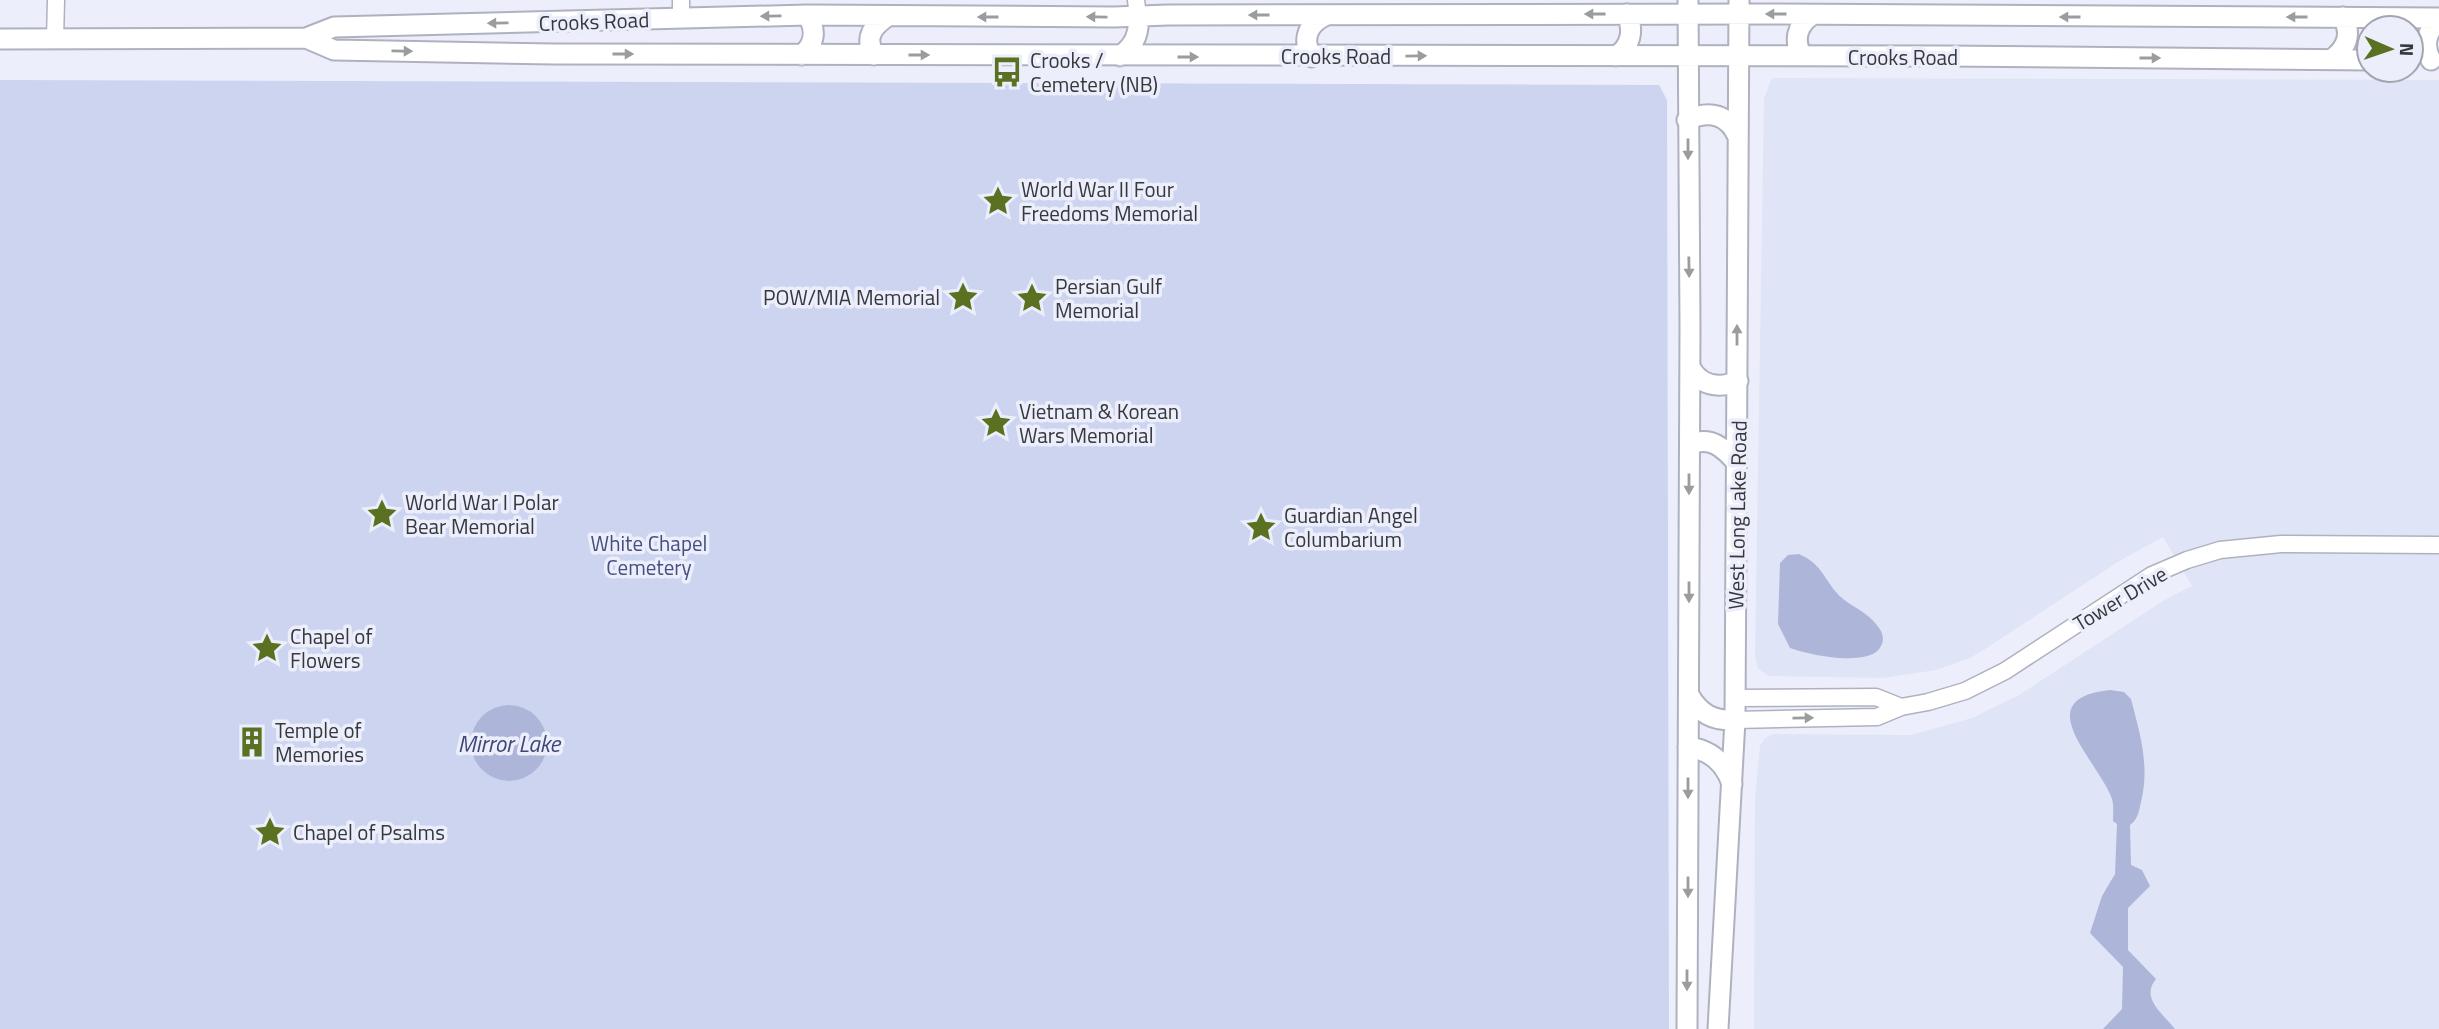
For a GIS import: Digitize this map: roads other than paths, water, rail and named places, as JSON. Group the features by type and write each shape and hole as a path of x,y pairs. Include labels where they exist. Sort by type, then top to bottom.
{"main road":[{"name":"Crooks Road","path":"0,39 306,38 334,27 566,22 681,9 888,16 1137,8 1327,15 1627,14 1688,7 1739,7 1812,15 2439,20"},
{"path":"1687,1029 1690,445 1688,7"},
{"name":"West Long Lake Road","path":"1718,1029 1735,720 1739,7"},
{"path":"1120,56 1135,41 1139,26 1137,8"},
{"path":"1616,56 1623,52 1630,37 1631,28 1627,14"},
{"path":"802,55 808,50 814,36 812,23 807,15"},
{"path":"1312,57 1306,44 1307,32 1314,22 1327,15"},
{"path":"1802,56 1797,44 1798,31 1801,24 1812,15"},
{"path":"874,55 869,44 871,32 877,23 888,16"},
{"path":"2332,59 2344,49 2348,36 2343,18"},
{"path":"2427,60 2427,38 2439,20"},
{"path":"554,54 551,38 555,29 566,22"},
{"name":"Crooks Road","path":"306,38 334,50 554,54 2355,60"},
{"path":"1688,120 1707,114 1719,115 1730,122 1738,137"},
{"path":"1690,367 1698,379 1711,385 1722,386 1738,382"},
{"path":"1690,445 1702,441 1714,443 1737,463"},
{"path":"1689,695 1706,715 1720,720 1735,720"},
{"path":"1688,747 1698,748 1714,756 1728,772 1732,785"},
{"path":"1688,930 1699,941 1707,944 1723,942"}],"street":[{"path":"55,40 56,0"},
{"name":"Tower Drive","path":"1735,720 1877,717 1901,706 1947,697 1983,683 2168,567 2220,550 2259,545 2439,545"},
{"name":"Tower Drive","path":"1735,698 1876,697 1901,706"}],"water":[{"path":"1799,554 1817,566 1841,597 1876,624 1883,640 1875,653 1865,657 1839,658 1790,648 1778,624 1780,563 1788,555"},
{"path":"2110,690 2124,692 2131,699 2144,763 2144,789 2140,809 2130,825 2131,865 2142,870 2150,886 2128,908 2128,950 2156,979 2152,986 2152,999 2159,1012 2175,1029 2103,1029 2122,1009 2123,967 2090,933 2102,896 2115,874 2117,824 2113,821 2112,799 2074,733 2070,718 2073,705 2085,696"},
{"name":"Mirror Lake","path":"509,705 524,708 536,716 544,728 547,743 544,758 536,770 524,778 509,781 494,778 482,770 474,758 471,743 474,728 482,716 494,708"}],"place":[{"name":"Crooks / Cemetery (NB)","path":"1007,72"},
{"name":"World War II Four Freedoms Memorial","path":"998,201"},
{"name":"POW/MIA Memorial","path":"963,297"},
{"name":"Persian Gulf Memorial","path":"1032,298"},
{"name":"Vietnam & Korean Wars Memorial","path":"996,423"},
{"name":"World War I Polar Bear Memorial","path":"382,514"},
{"name":"Guardian Angel Columbarium","path":"1261,527"},
{"name":"Chapel of Flowers","path":"267,648"},
{"name":"Temple of Memories","path":"252,742"},
{"name":"Chapel of Psalms","path":"270,832"}],"park label":[{"name":"White Chapel Cemetery","path":"649,555"}]}
